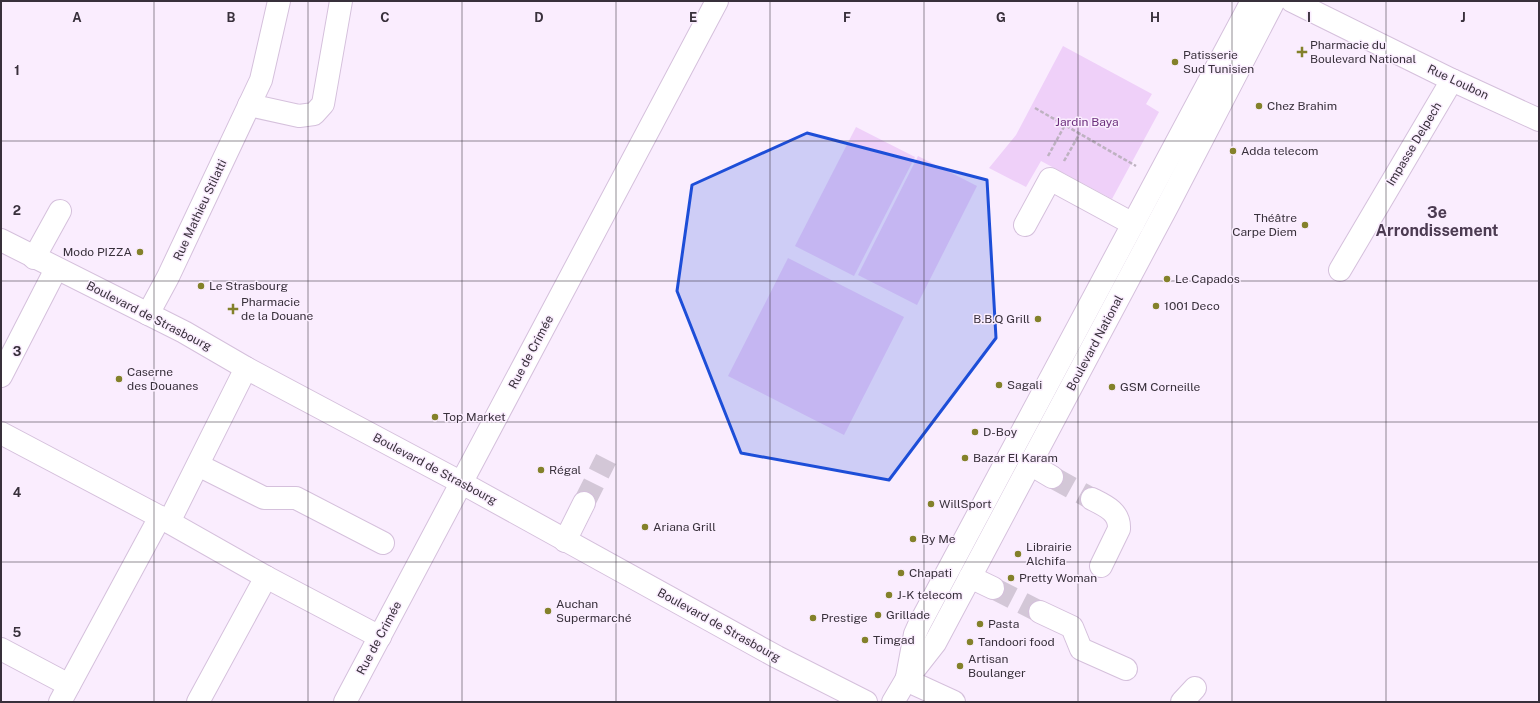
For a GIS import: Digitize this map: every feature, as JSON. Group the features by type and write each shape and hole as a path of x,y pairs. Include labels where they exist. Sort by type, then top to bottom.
{"street":[{"name":"Rue Mathieu Stilatti","path":"148,314 168,277 261,80 279,1"},
{"path":"249,105 299,116 314,114 322,104 341,1"},
{"name":"Rue de Crimée","path":"345,702 717,1"},
{"name":"Boulevard National","path":"906,680 915,634 919,625 1252,1"},
{"name":"Boulevard National","path":"893,702 906,680 935,643 1274,1"},
{"name":"Rue Loubon","path":"1292,1 1452,80 1539,120"},
{"name":"Impasse Delpech","path":"1340,270 1452,80"},
{"path":"1025,224 1050,179 1133,224"},
{"path":"34,258 60,211"},
{"name":"Boulevard de Strasbourg","path":"1,240 34,258 148,314 462,484 778,658 866,702"},
{"path":"1,376 56,269"},
{"path":"1,649 65,694 164,520 198,465 246,368"},
{"path":"1,433 380,637"},
{"path":"1030,464 1052,477"},
{"path":"198,465 264,498 296,498 383,543"},
{"path":"1092,499 1109,507 1119,524 1119,530 1101,566"},
{"path":"565,541 584,503"},
{"path":"198,702 266,577"},
{"path":"970,577 993,588"},
{"path":"1040,612 1072,627 1081,649 1126,669"},
{"path":"906,680 954,702"}],"path":[{"path":"1035,108 1158,177"},
{"path":"1052,159 1048,156 1065,126"},
{"path":"1062,164 1080,133"}],"highlighted area":[{"path":"807,133 987,180 996,338 889,480 741,453 677,291 692,185"}],"green space":[{"name":"Jardin Baya","path":"1063,46 1152,94 1146,104 1159,112 1112,199 1041,161 1026,187 989,168 1016,135"},
{"path":"856,127 915,157 854,276 795,246"},
{"path":"918,156 977,186 917,305 858,275"},
{"path":"788,258 904,317 844,435 728,376"}],"tunnel":[{"path":"584,503 606,459"},
{"path":"1052,477 1092,499"},
{"path":"993,588 1040,612"}],"place":[{"name":"Pharmacie du Boulevard National","path":"1302,52"},
{"name":"Patisserie Sud Tunisien","path":"1175,62"},
{"name":"Chez Brahim","path":"1259,106"},
{"name":"Adda telecom","path":"1233,151"},
{"name":"Théâtre Carpe Diem","path":"1305,225"},
{"name":"Modo PIZZA","path":"140,252"},
{"name":"Le Capados","path":"1167,279"},
{"name":"Le Strasbourg","path":"201,286"},
{"name":"1001 Deco","path":"1156,306"},
{"name":"Pharmacie de la Douane","path":"233,309"},
{"name":"B.B.Q Grill","path":"1038,319"},
{"name":"Caserne des Douanes","path":"119,379"},
{"name":"Sagali","path":"999,385"},
{"name":"GSM Corneille","path":"1112,387"},
{"name":"Top Market","path":"435,417"},
{"name":"D-Boy","path":"975,432"},
{"name":"Bazar El Karam","path":"965,458"},
{"name":"Régal","path":"541,470"},
{"name":"WillSport","path":"931,504"},
{"name":"Ariana Grill","path":"645,527"},
{"name":"By Me","path":"913,539"},
{"name":"Librairie Alchifa","path":"1018,554"},
{"name":"Chapati","path":"901,573"},
{"name":"Pretty Woman","path":"1011,578"},
{"name":"J-K telecom","path":"889,595"},
{"name":"Auchan Supermarché","path":"548,611"},
{"name":"Grillade","path":"878,615"},
{"name":"Prestige","path":"813,618"},
{"name":"Pasta","path":"980,624"},
{"name":"Timgad","path":"865,640"},
{"name":"Tandoori food","path":"970,642"},
{"name":"Artisan Boulanger","path":"960,666"}],"district":[{"name":"3e Arrondissement","path":"1437,221"}]}
